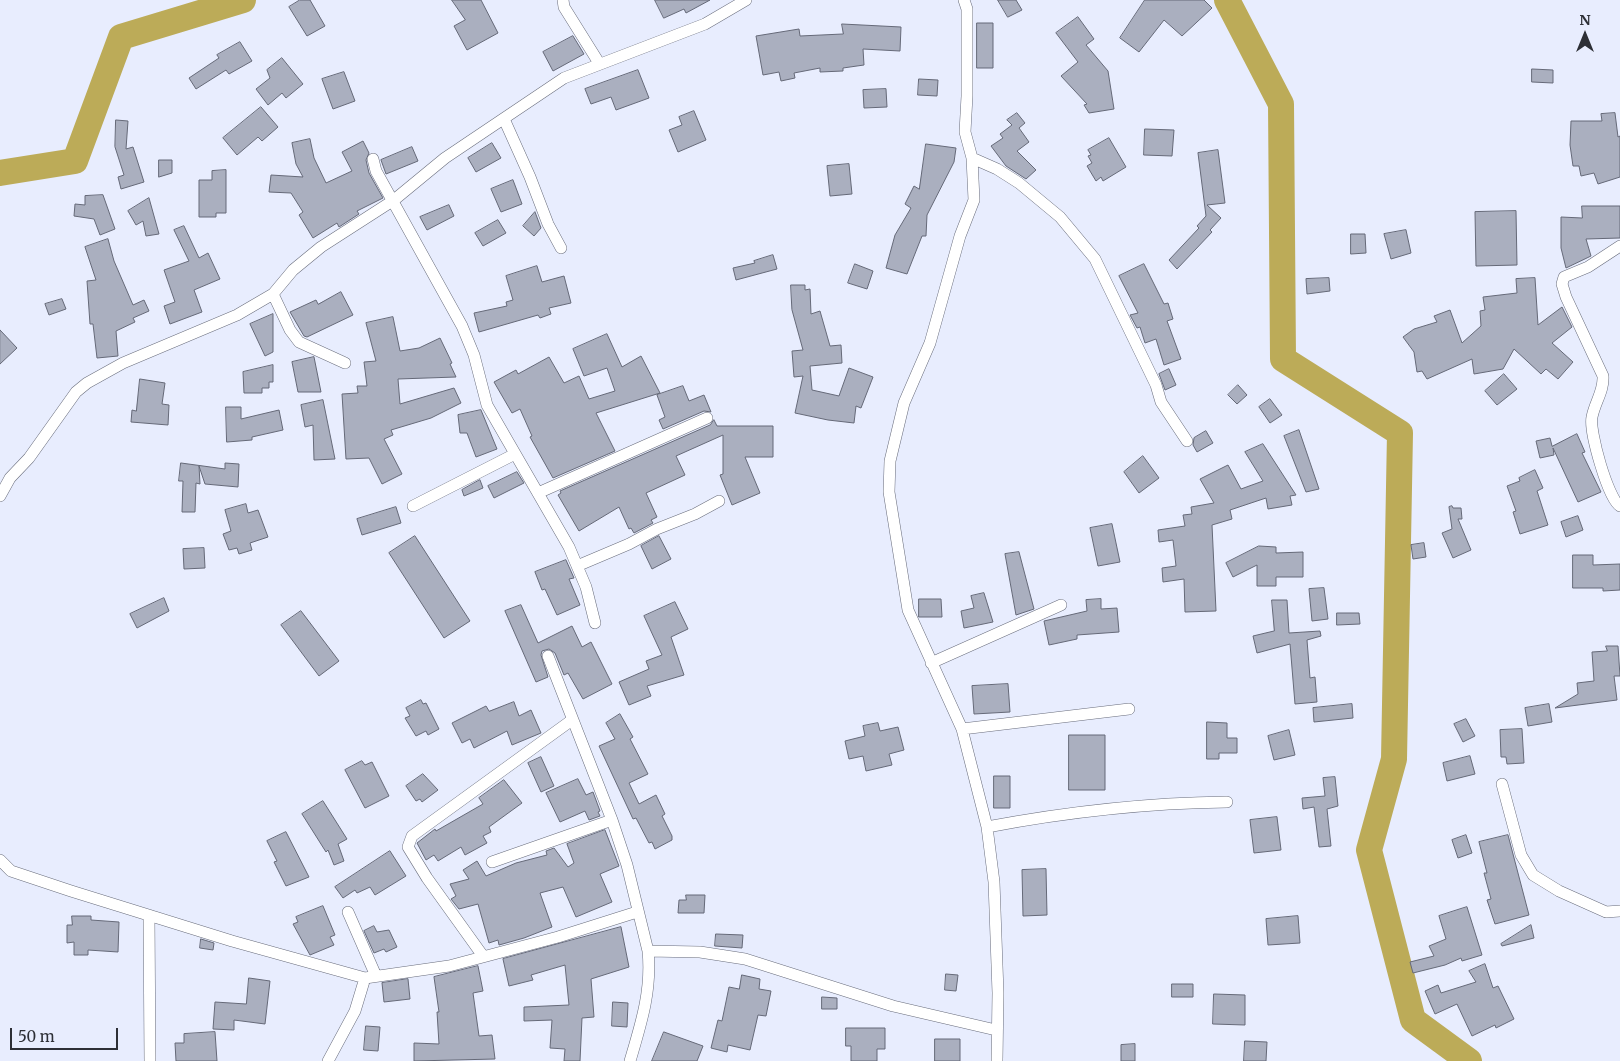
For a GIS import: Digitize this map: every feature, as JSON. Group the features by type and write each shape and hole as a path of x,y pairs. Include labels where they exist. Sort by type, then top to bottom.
{"street":[{"path":"563,0 564,7 599,64"},
{"path":"0,496 10,478 29,458 76,392 87,384 122,363 237,314 273,294 294,270 321,247 394,200 445,158 564,78 705,24 746,0"},
{"path":"964,0 968,18 965,132 972,158 974,200 960,236 930,343 904,403 890,461 888,492 908,610 962,730 987,827 994,882 998,993 997,1061"},
{"path":"504,118 548,224 561,248"},
{"path":"972,158 998,169 1019,183 1060,217 1095,259 1156,385 1160,402 1186,441"},
{"path":"373,159 376,171 394,200 462,326 474,355 487,405 569,546 586,587 595,623"},
{"path":"1620,246 1588,267 1564,277 1562,284 1566,297 1604,376 1604,384 1592,417 1592,429 1606,480 1612,496 1620,506"},
{"path":"273,294 290,330 299,342 346,363"},
{"path":"538,493 707,418"},
{"path":"413,506 515,454"},
{"path":"577,566 629,544 657,529 695,514 719,501"},
{"path":"931,663 1061,605"},
{"path":"548,656 628,865 648,951 648,986 642,1024 630,1061"},
{"path":"962,730 1129,709"},
{"path":"483,956 427,878 408,848 412,836 572,720"},
{"path":"1502,784 1520,855 1533,875 1559,891 1606,912 1620,911"},
{"path":"987,827 1044,816 1160,803 1227,802"},
{"path":"492,862 612,820"},
{"path":"0,860 11,871 149,915 266,951 370,977 449,966 558,937 638,912"},
{"path":"328,1061 356,1011 370,977 348,912"},
{"path":"149,915 150,1061"},
{"path":"648,951 700,952 745,959 893,1006 996,1030"}],"building":[{"path":"300,0 310,0 325,26 307,36 289,7"},
{"path":"452,0 481,0 498,33 467,50 454,26 465,20"},
{"path":"655,0 710,0 686,13 684,9 664,18"},
{"path":"998,0 1016,0 1022,10 1008,17"},
{"path":"1145,0 1204,0 1212,8 1182,36 1164,20 1139,52 1120,38"},
{"path":"1078,17 1094,39 1086,45 1108,71 1114,109 1089,113 1084,105 1087,104 1061,76 1078,62 1056,33"},
{"path":"977,23 993,23 993,68 977,68"},
{"path":"842,24 901,27 900,51 863,49 864,65 843,68 843,71 820,72 820,68 794,73 795,78 781,81 779,72 763,75 756,36 799,29 800,36 843,34"},
{"path":"573,36 584,54 553,71 543,52"},
{"path":"240,42 252,61 229,74 226,70 196,89 189,78 219,58 217,55"},
{"path":"282,58 303,84 286,98 282,93 268,105 256,89 270,78 267,70"},
{"path":"1532,69 1553,70 1553,83 1532,82"},
{"path":"638,70 649,98 616,110 611,97 591,104 585,89"},
{"path":"344,72 355,101 333,109 322,79"},
{"path":"919,79 938,80 937,96 918,95"},
{"path":"886,89 887,107 864,108 863,90"},
{"path":"261,107 278,127 262,141 258,137 237,155 223,138"},
{"path":"694,111 706,140 678,152 669,130 682,125 679,117"},
{"path":"1017,113 1025,123 1019,128 1029,142 1017,151 1036,170 1026,179 1006,166 991,146 1003,138 1000,134 1012,125 1007,120"},
{"path":"1615,113 1618,137 1620,136 1620,177 1598,184 1594,173 1581,176 1579,166 1573,166 1570,145 1571,121 1602,121 1601,114"},
{"path":"116,120 128,121 126,149 133,147 144,182 121,189 118,177 124,175 115,147"},
{"path":"1145,129 1174,130 1172,156 1144,155"},
{"path":"1109,138 1126,167 1103,181 1101,177 1096,181 1087,166 1092,163 1088,156 1091,155 1088,150"},
{"path":"310,139 314,158 326,183 352,171 342,152 363,141 369,153 366,160 369,173 383,198 357,211 359,214 339,227 337,223 313,238 299,215 303,212 291,193 269,192 271,175 303,177 296,164 292,143"},
{"path":"492,143 501,158 476,172 468,158"},
{"path":"926,144 956,148 954,162 927,215 926,236 922,236 907,274 886,268 895,235 911,208 905,204 914,186 919,189"},
{"path":"412,147 418,161 386,174 381,160"},
{"path":"1218,150 1225,203 1207,205 1221,218 1210,230 1212,232 1177,269 1169,260 1199,228 1197,226 1206,216 1198,153"},
{"path":"159,160 172,160 172,173 159,177"},
{"path":"849,164 852,194 830,196 827,166"},
{"path":"226,170 226,213 216,213 216,217 199,217 199,180 212,180 212,171"},
{"path":"513,180 522,204 501,212 491,189"},
{"path":"103,195 115,229 100,235 94,219 74,216 75,204 85,205 85,196"},
{"path":"149,198 159,234 146,236 143,221 136,225 128,211"},
{"path":"449,205 454,216 427,230 420,217"},
{"path":"1582,206 1620,206 1620,238 1586,239 1591,256 1566,268 1561,248 1561,217 1582,218"},
{"path":"1516,211 1517,265 1476,266 1475,212"},
{"path":"535,212 541,228 534,236 523,226"},
{"path":"498,220 506,233 483,246 475,233"},
{"path":"184,226 199,258 208,253 220,279 194,290 202,312 170,324 164,306 175,302 164,270 189,261 174,230"},
{"path":"1406,230 1411,253 1391,259 1384,234"},
{"path":"1351,234 1365,234 1366,253 1351,254"},
{"path":"108,239 114,261 133,305 144,300 149,311 133,318 135,322 116,331 118,356 97,358 93,324 90,324 87,281 96,280 85,247"},
{"path":"773,255 777,269 736,280 733,268 755,263 754,261"},
{"path":"855,264 873,271 867,289 848,283"},
{"path":"1144,264 1164,304 1168,303 1173,319 1167,321 1181,359 1164,365 1156,339 1145,343 1140,327 1137,328 1130,315 1138,313 1119,276"},
{"path":"537,266 542,282 564,276 571,303 549,308 551,314 540,318 538,315 479,332 474,313 507,306 506,302 513,300 506,276"},
{"path":"1329,278 1330,291 1307,294 1306,279"},
{"path":"1535,278 1538,325 1562,307 1572,327 1552,343 1573,362 1558,379 1546,369 1541,374 1514,349 1503,369 1474,374 1472,359 1427,379 1422,371 1417,372 1414,352 1403,337 1414,329 1437,322 1434,316 1450,310 1462,343 1481,326 1480,311 1485,310 1483,297 1517,293 1516,279"},
{"path":"791,285 805,285 805,290 810,289 811,314 820,311 830,346 841,345 842,363 810,366 812,390 839,396 849,368 873,377 861,408 856,406 854,423 795,413 803,376 794,377 792,351 803,350 792,310"},
{"path":"341,292 353,315 307,337 304,336 290,312 316,300 318,304"},
{"path":"62,299 66,309 49,315 45,304"},
{"path":"273,314 273,352 265,356 250,324"},
{"path":"393,317 400,351 419,348 440,338 452,363 450,364 456,377 398,379 400,404 454,388 461,403 431,418 391,430 393,435 384,439 402,474 382,484 369,458 346,459 342,394 358,393 357,386 367,386 364,362 376,361 366,323"},
{"path":"0,330 17,348 0,364"},
{"path":"607,334 622,367 641,356 660,393 596,413 615,451 553,478 530,437 532,436 520,409 512,413 494,382 516,370 518,374 549,357 564,383 579,376 589,399 615,391 607,368 584,376 573,349"},
{"path":"314,357 321,392 298,392 292,362"},
{"path":"273,365 273,382 269,382 269,388 262,388 262,393 244,393 243,372"},
{"path":"1169,369 1176,385 1165,390 1159,374"},
{"path":"1504,374 1517,389 1497,405 1485,391"},
{"path":"140,379 165,383 162,404 169,405 168,425 131,422 132,410 136,411"},
{"path":"1238,385 1247,395 1237,404 1228,395"},
{"path":"683,386 689,401 704,395 711,412 704,411 663,429 659,420 665,417 657,395"},
{"path":"1270,399 1282,415 1270,423 1259,407"},
{"path":"323,400 335,459 314,460 313,425 305,427 301,405"},
{"path":"226,407 241,407 241,419 279,410 283,430 252,437 252,440 227,442"},
{"path":"481,410 497,449 476,457 467,433 460,433 458,415"},
{"path":"714,420 717,426 773,426 773,457 745,457 760,493 732,505 720,475 723,474 723,435 676,456 685,475 646,493 657,517 651,520 653,523 634,533 631,528 629,529 619,507 579,531 558,495 561,493 560,491 710,425"},
{"path":"1299,430 1319,489 1306,492 1284,436"},
{"path":"1206,431 1213,443 1197,452 1193,445 1194,438"},
{"path":"1577,434 1585,452 1582,453 1601,492 1578,502 1553,448 1554,455 1540,458 1536,441 1550,438 1552,446"},
{"path":"1263,444 1296,495 1290,496 1292,505 1268,509 1266,498 1230,510 1232,519 1212,525 1216,611 1185,612 1184,579 1163,582 1162,568 1176,566 1173,540 1159,542 1158,530 1185,526 1183,515 1192,514 1191,507 1214,503 1200,479 1228,465 1241,489 1263,481 1245,452"},
{"path":"1143,456 1159,478 1139,493 1124,472"},
{"path":"181,463 225,469 225,463 239,464 238,487 205,484 199,466 200,484 196,483 195,512 182,512 183,481 179,481"},
{"path":"1535,470 1543,488 1537,491 1548,525 1520,534 1513,512 1516,511 1507,486 1520,481 1519,478"},
{"path":"517,472 524,483 494,498 488,486"},
{"path":"480,480 483,488 464,496 462,490"},
{"path":"246,504 248,513 258,510 268,537 250,543 252,550 239,554 237,548 229,550 223,534 231,531 225,510"},
{"path":"1452,506 1453,508 1461,508 1462,519 1458,519 1471,550 1453,558 1442,533 1452,529 1449,507"},
{"path":"396,507 401,523 362,535 357,519"},
{"path":"1578,516 1583,530 1566,537 1561,522"},
{"path":"1112,524 1120,562 1098,566 1090,528"},
{"path":"415,536 470,621 444,638 389,553"},
{"path":"659,536 671,559 652,569 641,546"},
{"path":"1424,543 1426,557 1413,559 1411,545"},
{"path":"1259,546 1276,547 1276,553 1303,552 1303,577 1276,577 1276,586 1257,586 1257,565 1233,577 1226,563"},
{"path":"204,548 205,568 184,569 183,549"},
{"path":"1019,552 1034,609 1016,615 1005,554"},
{"path":"1573,555 1593,555 1593,565 1620,564 1620,590 1603,591 1603,588 1573,588"},
{"path":"566,560 574,578 569,579 580,605 557,615 545,589 542,590 535,572"},
{"path":"1324,588 1328,619 1312,621 1309,589"},
{"path":"984,593 993,622 964,628 961,611 974,608 971,596"},
{"path":"164,598 169,611 137,628 130,614"},
{"path":"919,599 941,599 942,617 919,617"},
{"path":"1101,599 1101,609 1117,608 1119,632 1077,635 1077,639 1049,645 1044,621 1087,611 1086,600"},
{"path":"1272,600 1287,600 1289,633 1320,631 1321,636 1307,640 1310,678 1315,677 1317,702 1295,704 1290,644 1257,653 1253,636 1274,631"},
{"path":"675,602 688,629 671,637 684,675 647,686 651,696 629,705 619,682 649,669 646,661 662,655 644,616"},
{"path":"521,605 538,643 572,626 582,647 591,642 612,684 583,699 568,673 564,675 555,653 549,649 542,651 541,655 548,677 536,682 505,611"},
{"path":"301,611 339,661 319,676 281,625"},
{"path":"1337,613 1359,613 1360,624 1337,625"},
{"path":"1606,646 1618,646 1620,676 1614,676 1617,700 1555,708 1578,694 1577,683 1594,681 1592,652 1607,651"},
{"path":"1008,684 1010,712 974,714 972,686"},
{"path":"421,700 423,704 426,703 439,729 428,735 426,731 416,736 405,718 410,716 406,708"},
{"path":"514,702 519,716 531,710 541,733 512,745 507,731 474,748 470,739 462,743 452,723 486,706 489,711"},
{"path":"1352,704 1353,718 1314,722 1313,708"},
{"path":"1549,704 1552,722 1528,726 1525,708"},
{"path":"620,714 633,737 630,739 648,774 629,783 639,804 656,795 665,814 662,816 672,836 672,840 655,849 652,842 649,843 636,818 633,819 599,746 615,739 606,723"},
{"path":"1466,719 1475,736 1463,742 1454,724"},
{"path":"1207,722 1227,723 1227,738 1237,738 1237,753 1219,753 1219,759 1207,759"},
{"path":"878,723 880,731 898,727 904,750 889,754 892,765 866,771 863,756 849,759 845,741 865,736 863,726"},
{"path":"1522,729 1524,763 1507,764 1506,757 1501,757 1500,730"},
{"path":"1289,730 1295,755 1274,760 1268,736"},
{"path":"1069,735 1105,735 1105,790 1069,790"},
{"path":"1470,756 1475,774 1447,781 1443,763"},
{"path":"541,757 554,786 541,792 528,763"},
{"path":"362,761 365,765 372,762 389,796 365,808 345,770"},
{"path":"423,774 438,790 422,802 420,799 416,801 406,786"},
{"path":"994,776 1010,776 1010,808 994,808"},
{"path":"1335,777 1338,806 1327,809 1331,846 1319,847 1314,807 1303,809 1302,798 1325,796 1323,778"},
{"path":"578,779 586,795 593,792 600,816 589,820 585,811 560,822 546,793"},
{"path":"504,780 522,803 489,827 491,832 483,836 487,843 465,855 461,847 438,861 434,855 426,860 417,843 435,829 436,831 483,804 479,798"},
{"path":"323,801 347,839 338,844 344,861 334,865 328,850 326,852 302,814"},
{"path":"1277,817 1281,850 1254,853 1250,820"},
{"path":"605,830 619,866 600,874 612,902 576,917 563,887 540,893 552,927 499,945 498,940 489,943 478,904 459,909 451,899 456,896 450,884 469,879 463,870 477,861 486,876 516,863 547,855 546,851 554,848 568,867 574,863 567,844"},
{"path":"286,832 309,877 286,886 274,862 277,861 267,841"},
{"path":"1466,835 1472,853 1458,858 1452,840"},
{"path":"1508,835 1529,915 1495,924 1487,900 1491,899 1479,842"},
{"path":"390,851 406,876 375,895 370,887 357,893 355,890 343,898 335,887"},
{"path":"1046,869 1047,915 1023,916 1022,870"},
{"path":"686,895 705,895 704,913 678,913 679,900 686,900"},
{"path":"323,906 335,935 330,937 334,945 310,955 293,924 298,922 296,917"},
{"path":"1467,907 1482,955 1462,961 1461,958 1445,965 1413,973 1410,962 1434,956 1429,946 1446,939 1439,916"},
{"path":"72,916 91,916 91,920 119,922 118,952 88,950 88,955 74,955 74,942 67,943 67,925 72,925"},
{"path":"1298,916 1300,943 1268,945 1266,919"},
{"path":"1531,925 1534,938 1502,946 1501,944"},
{"path":"374,926 377,932 389,930 397,947 386,952 384,949 374,953 364,931"},
{"path":"621,927 629,967 591,979 594,1017 582,1018 580,1061 564,1061 565,1049 550,1048 552,1020 524,1021 524,1007 569,1005 565,965 531,975 533,980 509,986 503,959"},
{"path":"716,934 743,935 742,948 715,946"},
{"path":"201,939 214,943 213,950 200,948"},
{"path":"1485,964 1493,988 1498,986 1514,1019 1496,1028 1495,1025 1472,1036 1457,1004 1435,1014 1425,991 1438,985 1441,993 1476,982 1469,971"},
{"path":"478,966 483,991 473,993 479,1036 492,1035 495,1059 414,1061 414,1043 439,1044 437,1012 439,1012 434,977"},
{"path":"946,974 958,975 956,991 945,990"},
{"path":"742,975 760,979 759,989 771,991 766,1016 758,1015 750,1050 728,1045 727,1052 711,1048 718,1020 722,1021 729,987 739,989"},
{"path":"249,978 270,981 265,1024 234,1020 234,1030 213,1029 215,1002 246,1004"},
{"path":"408,979 410,999 384,1002 382,983"},
{"path":"1172,984 1193,984 1193,997 1172,997"},
{"path":"1214,994 1245,995 1245,1025 1213,1024"},
{"path":"822,997 837,998 837,1009 822,1009"},
{"path":"613,1002 628,1003 627,1027 612,1026"},
{"path":"366,1026 380,1027 378,1051 364,1050"},
{"path":"846,1028 885,1028 885,1049 877,1049 877,1061 851,1061 851,1046 846,1046"},
{"path":"215,1032 217,1061 176,1061 175,1043 184,1043 184,1034"},
{"path":"664,1032 703,1046 697,1061 652,1061"},
{"path":"935,1039 960,1039 960,1061 935,1061"},
{"path":"1245,1041 1267,1042 1266,1061 1244,1061"},
{"path":"1135,1044 1135,1061 1121,1061 1121,1045"}],"waterway":[{"path":"0,173 75,161 121,37 243,0"},
{"path":"1227,0 1281,104 1283,359 1400,433 1394,759 1369,850 1413,1020 1469,1061"}]}
